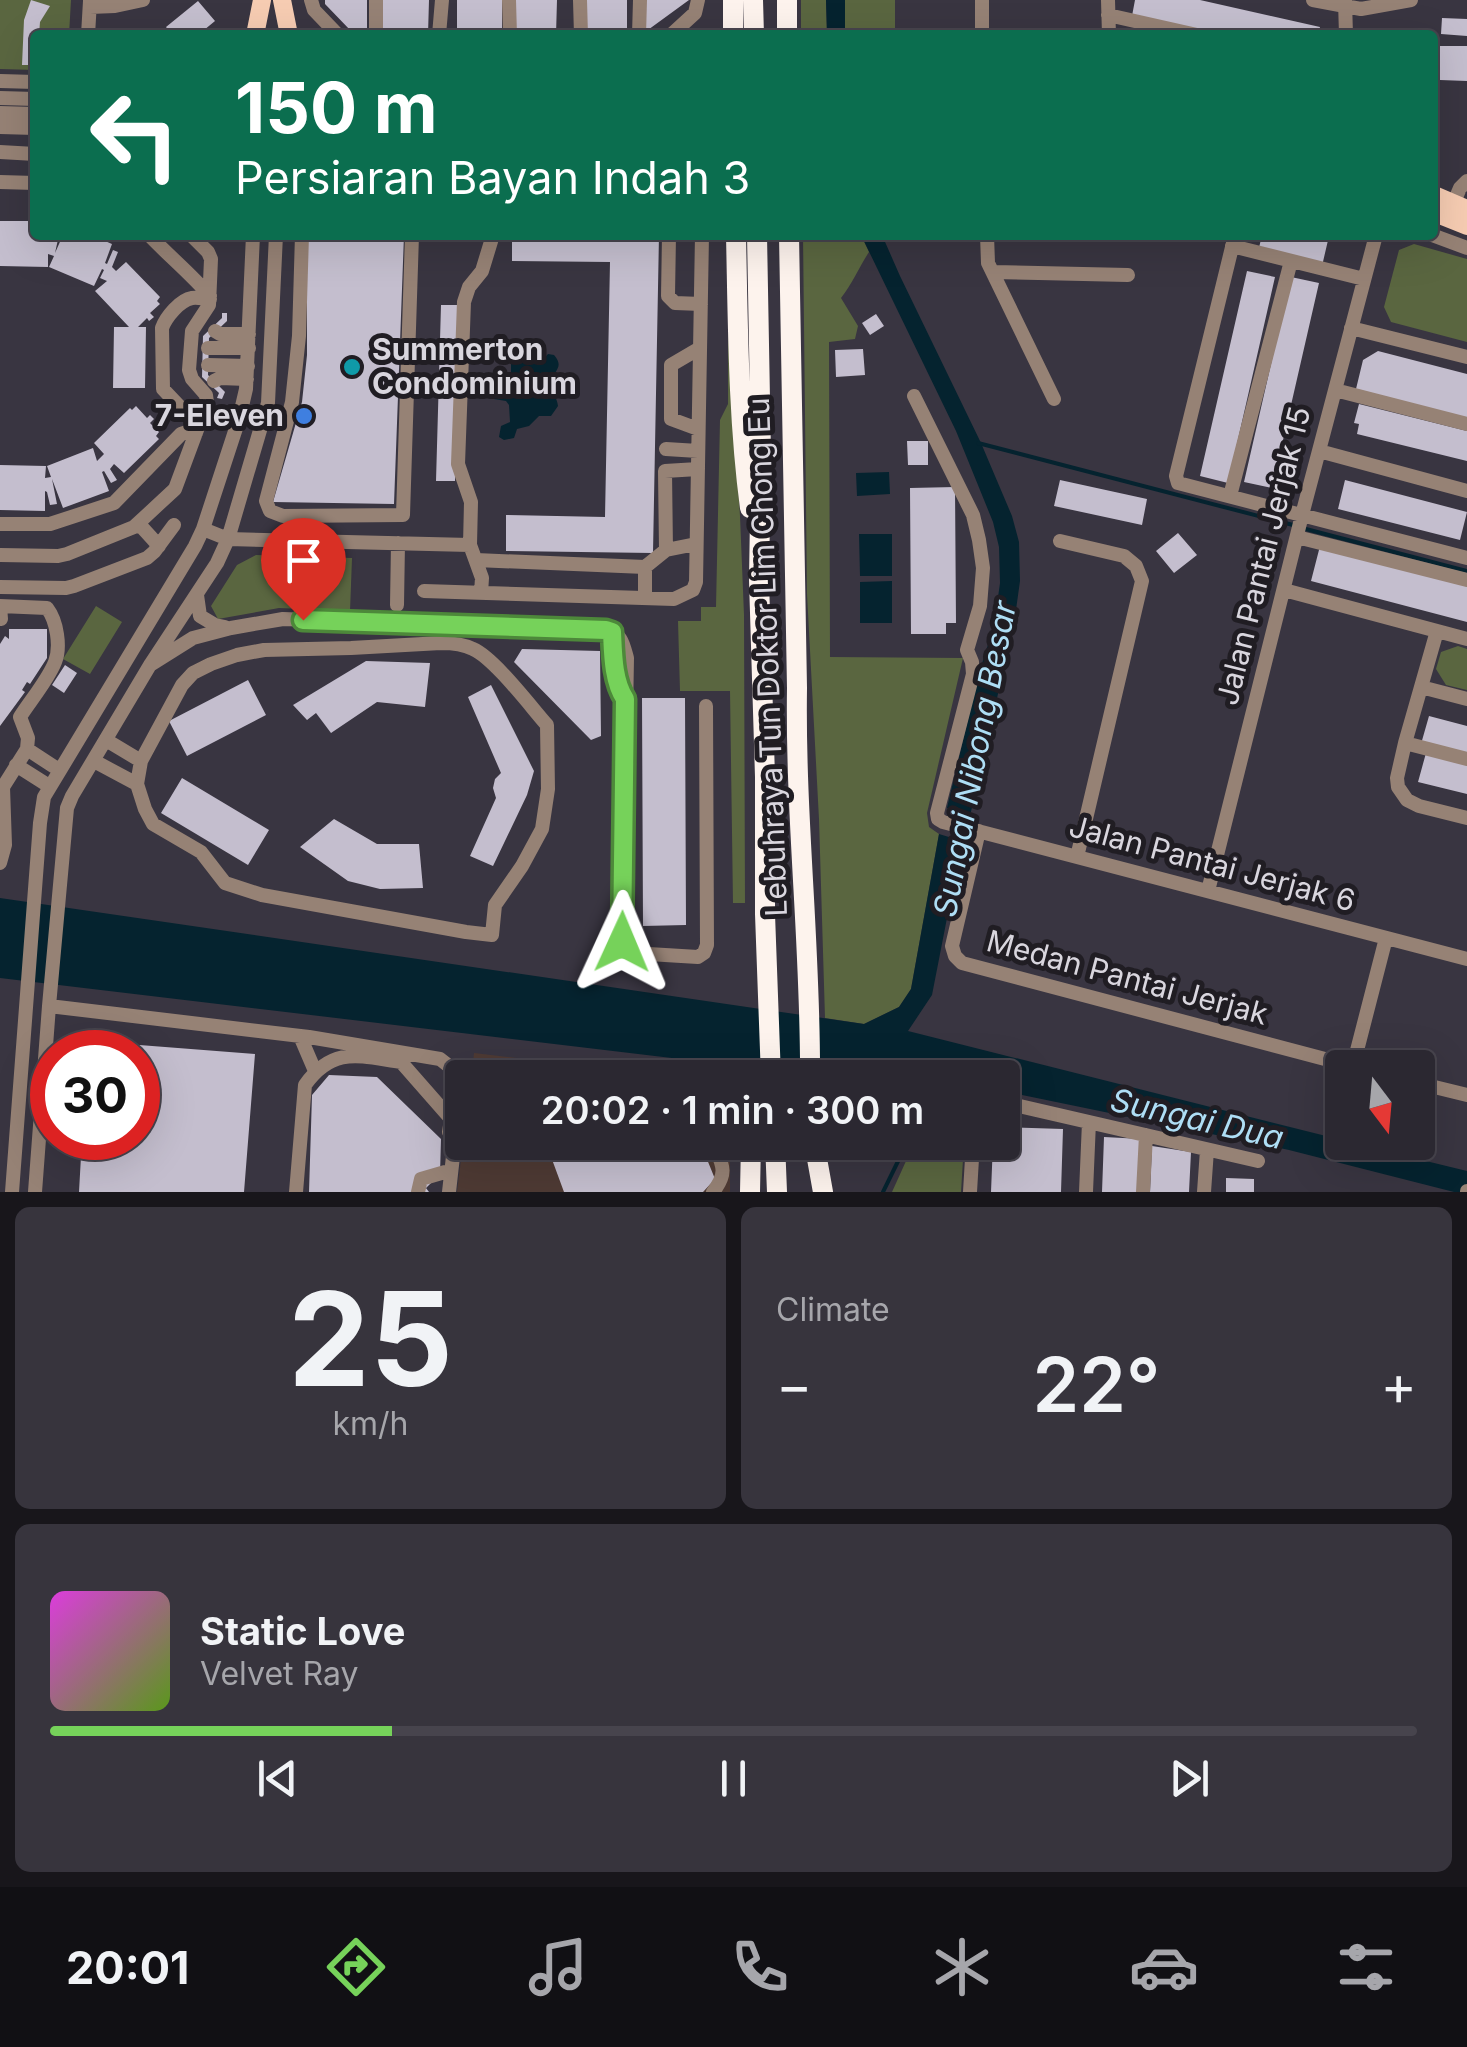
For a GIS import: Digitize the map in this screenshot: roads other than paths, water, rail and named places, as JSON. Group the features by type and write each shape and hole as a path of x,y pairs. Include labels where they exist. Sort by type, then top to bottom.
{"highway":[{"path":"731,30 733,0"},
{"path":"753,0 754,30"},
{"path":"787,30 788,0"},
{"path":"736,240 742,450 759,580"},
{"name":"Lebuhraya Tun Doktor Lim Chong Eu","path":"757,240 759,580 770,1060"},
{"name":"Lebuhraya Tun Doktor Lim Chong Eu","path":"789,240 796,762 810,1060"},
{"path":"750,1192 751,1160"},
{"path":"762,1160 763,1192"},
{"path":"776,1160 777,1192"},
{"path":"808,1192 811,1160"},
{"path":"816,1160 823,1192"}],"main road":[{"path":"256,30 262,0"},
{"path":"282,0 288,30"},
{"path":"1438,214 1467,226"}],"street":[{"path":"88,30 90,3 115,6 143,0"},
{"path":"311,0 314,10 333,30"},
{"path":"376,0 376,30"},
{"path":"439,30 442,0"},
{"path":"510,0 510,30"},
{"path":"580,0 581,30"},
{"path":"639,30 640,0"},
{"path":"676,30 695,13 698,0"},
{"path":"982,0 982,30"},
{"path":"1313,0 1361,9 1411,0"},
{"path":"1346,4 1346,30"},
{"path":"1108,8 1181,30"},
{"path":"0,81 30,82"},
{"path":"0,98 30,99"},
{"path":"0,113 30,114"},
{"path":"0,128 30,128"},
{"path":"0,152 30,154"},
{"path":"0,182 30,183"},
{"path":"1461,206 1460,188 1467,182"},
{"path":"1438,237 1467,248"},
{"path":"154,240 191,274 210,298"},
{"path":"196,240 210,256 210,325 220,334 249,341"},
{"path":"12,1192 42,808 49,786 203,530 238,419 248,372 253,240"},
{"path":"35,1192 67,808 150,665 217,564 228,539 268,403 276,240"},
{"path":"302,240 292,402 266,500 270,511 283,516 403,515 412,240"},
{"path":"482,593 482,578 470,545 471,502 458,464 464,302 482,271 491,240"},
{"path":"669,240 668,296 675,303 701,304"},
{"path":"424,591 674,599 694,590 702,240"},
{"path":"986,240 993,272 1054,399"},
{"name":"Jalan Pantai Jerjak 15","path":"1208,891 1375,240"},
{"path":"1364,279 1291,261 1233,241 1176,476 1178,482 1230,496 1300,526 1467,580"},
{"path":"1230,496 1291,261"},
{"path":"993,272 1128,275"},
{"path":"203,412 181,408 163,389 162,328 165,319 186,300 210,298"},
{"path":"272,324 299,336"},
{"path":"209,386 190,375 200,365 201,348 193,328 210,325"},
{"path":"1351,328 1467,357"},
{"path":"201,348 249,341"},
{"path":"698,429 671,418 671,364 700,348"},
{"path":"200,365 248,372"},
{"path":"0,554 66,554 139,524 175,489 209,386 220,378 248,372"},
{"path":"1335,390 1467,424"},
{"name":"Jalan Pantai Jerjak 6","path":"914,396 973,514 982,568 980,606 967,650 973,674 938,819 1467,958"},
{"path":"268,403 292,402"},
{"path":"0,524 50,524 114,503 181,434 196,433"},
{"path":"666,449 698,451"},
{"path":"1319,451 1467,491"},
{"path":"666,550 665,471 698,470"},
{"path":"139,524 159,546"},
{"path":"0,587 66,588 146,558 174,525"},
{"path":"1300,526 1467,558"},
{"path":"203,530 228,539 470,545"},
{"path":"1060,541 1124,556 1136,566 1142,581 1076,856"},
{"path":"397,605 398,543"},
{"path":"476,560 645,568 666,550 696,544"},
{"path":"645,568 645,598"},
{"path":"1284,590 1467,639"},
{"path":"197,594 200,616 214,626 231,628"},
{"path":"0,863 6,844 3,787 27,748 28,738 20,717 56,660 56,627 47,608 0,606 1,619"},
{"path":"150,665 193,638 283,619 612,632 622,639 627,658 622,942 632,952 698,957 708,945 706,706"},
{"path":"147,626 168,638"},
{"path":"1436,631 1397,778 1402,795 1419,806 1467,818"},
{"path":"456,644 472,648 486,656 548,726 548,789 542,829 495,906 492,935 262,895 225,883 201,852 152,824 138,784 141,761 171,702 193,673 238,655 264,650 456,644"},
{"path":"1421,686 1467,699"},
{"path":"106,740 141,761"},
{"path":"1405,743 1467,759"},
{"path":"27,748 59,770"},
{"path":"94,761 138,784"},
{"path":"16,765 49,786"},
{"name":"Medan Pantai Jerjak","path":"975,830 952,946 954,956 962,963 1325,1059"},
{"name":"Medan Pantai Jerjak","path":"1360,1050 1386,938"},
{"path":"49,999 440,1060 454,1070 461,1085 446,1192"},
{"path":"305,1036 318,1069"},
{"path":"296,1192 304,1085 318,1069 348,1054 402,1062 451,1119 446,1192"},
{"path":"1435,1087 1467,1095"},
{"path":"1020,1106 1258,1161"},
{"path":"1086,1192 1088,1122"},
{"path":"1143,1192 1146,1135"},
{"path":"1204,1192 1207,1150"},
{"path":"713,1192 722,1181 720,1160"},
{"path":"970,1192 971,1160"},
{"path":"418,1192 421,1180 445,1172"}],"water":[{"path":"826,0 845,0 845,30 827,30"},
{"name":"Sungai Nibong Besar","path":"863,240 884,240 981,443 1019,542 1020,581 1014,624 970,816 947,808 994,626 1000,583 999,547 993,522 956,431"},
{"path":"548,354 554,355 558,363 552,386 558,406 551,416 539,416 529,426 517,429 514,438 504,440 499,437 501,426 510,422 509,405 494,399 493,390 511,372 515,358 533,363 541,362"},
{"path":"889,472 890,494 857,496 856,473"},
{"path":"859,534 892,534 892,576 860,576"},
{"path":"892,581 892,623 860,623 860,582"},
{"name":"Sungai Dua","path":"939,834 962,841 932,995 908,1031 1325,1136 1325,1159 1020,1095 1020,1060 689,1060 0,978 0,898 864,1024 899,1007 911,989"},
{"path":"1328,1160 1422,1160 1467,1171 1467,1192"}],"waterway":[{"path":"978,443 1293,525"},
{"path":"1302,528 1467,571"},
{"path":"883,1192 899,1160"}],"place":[{"name":"Summerton Condominium","path":"352,367"},
{"name":"7-Eleven","path":"304,416"}]}
